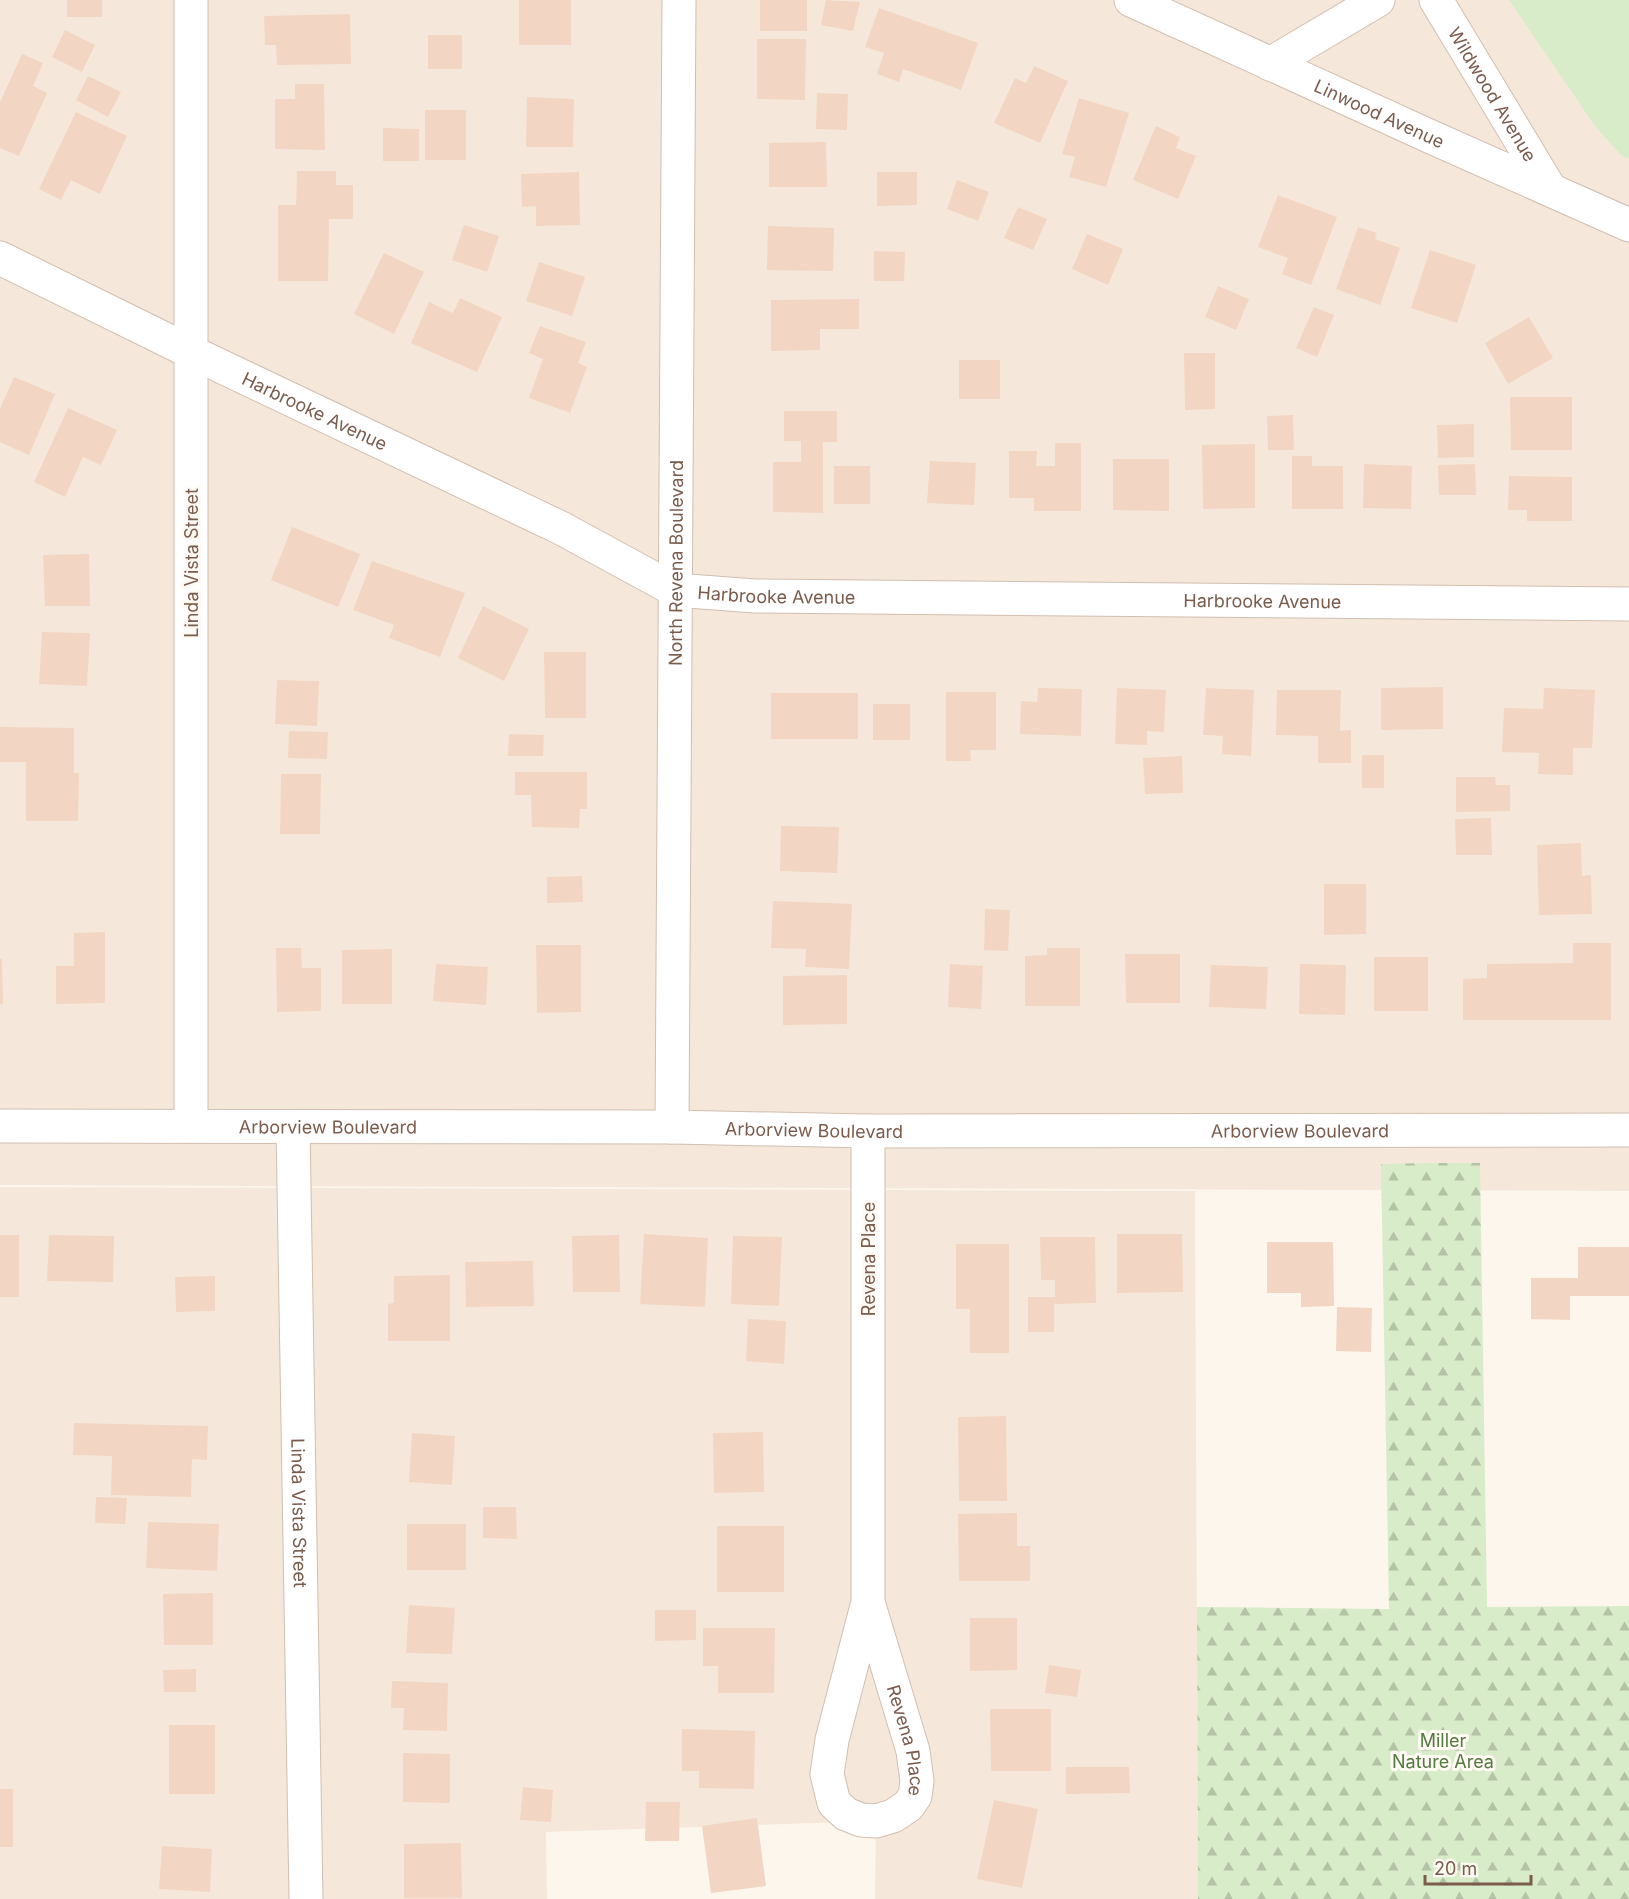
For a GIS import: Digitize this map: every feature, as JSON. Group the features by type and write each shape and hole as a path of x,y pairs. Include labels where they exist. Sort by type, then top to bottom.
{"street":[{"name":"Linda Vista Street","path":"191,0 191,1126"},
{"name":"North Revena Boulevard","path":"672,1127 679,0"},
{"name":"Linwood Avenue","path":"1131,0 1629,225"},
{"path":"1270,63 1378,0"},
{"name":"Wildwood Avenue","path":"1436,0 1550,189"},
{"name":"Harbrooke Avenue","path":"0,258 191,352 561,528 675,590 755,596 1629,604"},
{"name":"Arborview Boulevard","path":"0,1126 672,1127 868,1131 1629,1130"},
{"name":"Linda Vista Street","path":"293,1127 306,1899"},
{"name":"Revena Place","path":"868,1131 868,1602 832,1740 827,1774 834,1803 846,1814 861,1820 876,1821 893,1816 908,1806 915,1796 916,1781 913,1751 868,1602"}],"shaded area":[{"path":"0,0 1629,0 1629,1191 0,1185"},
{"path":"0,1187 1195,1191 1198,1899 875,1899 876,1821 546,1832 547,1899 0,1899"}],"green space":[{"path":"1509,0 1629,0 1629,159 1621,155 1595,126"},
{"name":"Miller Nature Area","path":"1480,1163 1487,1607 1629,1606 1629,1899 1198,1899 1197,1607 1389,1609 1381,1164"}],"building":[{"path":"67,0 102,0 102,17 67,17"},
{"path":"519,0 571,0 571,45 519,45"},
{"path":"760,0 807,0 807,31 760,31"},
{"path":"826,0 860,2 853,31 821,25"},
{"path":"879,8 978,43 961,90 903,69 899,82 877,74 884,53 865,47"},
{"path":"350,14 351,64 277,65 276,45 265,45 264,16"},
{"path":"65,30 95,45 82,72 52,57"},
{"path":"428,35 462,35 462,69 428,69"},
{"path":"757,39 806,39 805,100 757,99"},
{"path":"22,54 43,63 33,86 47,93 19,156 0,148 0,102"},
{"path":"1034,66 1068,81 1040,143 994,123 1015,78 1026,83"},
{"path":"88,76 121,92 108,117 76,100"},
{"path":"295,84 324,84 325,150 275,149 275,99 295,99"},
{"path":"817,93 848,94 847,130 816,129"},
{"path":"527,97 574,99 573,147 526,147"},
{"path":"1079,98 1129,113 1106,187 1069,177 1075,157 1062,154"},
{"path":"425,110 466,110 466,160 425,160"},
{"path":"76,112 127,136 100,194 71,180 61,200 39,189"},
{"path":"1156,126 1180,137 1176,148 1196,156 1178,199 1133,180"},
{"path":"383,128 419,129 419,161 383,161"},
{"path":"826,142 827,187 769,187 769,143"},
{"path":"297,171 336,171 336,185 353,185 353,219 329,219 328,281 278,281 278,205 296,205"},
{"path":"579,172 580,225 536,226 536,206 522,207 521,174"},
{"path":"877,172 917,172 917,205 877,206"},
{"path":"957,180 989,192 978,221 947,209"},
{"path":"1278,195 1337,217 1311,285 1282,274 1288,258 1258,247"},
{"path":"1018,207 1047,219 1033,250 1004,238"},
{"path":"464,225 499,236 487,272 452,260"},
{"path":"768,226 834,228 833,271 767,270"},
{"path":"1358,227 1377,233 1375,239 1400,248 1380,305 1336,289"},
{"path":"1087,234 1123,249 1108,285 1072,269"},
{"path":"1430,250 1476,265 1457,323 1411,308"},
{"path":"874,251 905,252 904,281 874,281"},
{"path":"384,253 424,272 394,334 354,314"},
{"path":"539,262 585,277 572,316 526,301"},
{"path":"1218,286 1249,299 1236,330 1205,317"},
{"path":"460,298 502,317 477,372 411,343 429,302 453,313"},
{"path":"859,299 859,329 820,329 820,350 771,351 771,300"},
{"path":"1314,307 1334,315 1317,357 1296,348"},
{"path":"1529,317 1553,358 1508,384 1485,343"},
{"path":"540,326 586,342 578,363 587,367 570,413 529,398 543,359 529,353"},
{"path":"1184,353 1215,353 1215,409 1185,410"},
{"path":"959,360 1000,360 1000,399 959,399"},
{"path":"14,377 55,394 29,455 0,442 0,409"},
{"path":"1510,397 1572,397 1572,450 1511,450"},
{"path":"68,408 117,430 101,465 83,457 65,497 34,482"},
{"path":"784,411 837,411 837,442 823,442 823,513 773,512 773,462 801,462 801,441 784,441"},
{"path":"1293,415 1294,450 1268,450 1267,416"},
{"path":"1474,424 1474,457 1438,458 1437,425"},
{"path":"1055,443 1081,443 1081,511 1034,511 1034,498 1009,498 1009,451 1037,451 1036,466 1055,466"},
{"path":"1255,444 1255,508 1203,509 1202,445"},
{"path":"1292,456 1312,456 1312,466 1343,466 1343,509 1292,509"},
{"path":"1113,459 1169,459 1169,511 1113,510"},
{"path":"930,461 976,463 974,505 927,503"},
{"path":"1364,464 1412,466 1411,509 1363,508"},
{"path":"1475,464 1476,495 1439,495 1438,465"},
{"path":"834,466 870,466 870,504 834,504"},
{"path":"1509,476 1572,477 1572,521 1527,521 1527,510 1508,510"},
{"path":"292,527 360,554 338,607 271,580"},
{"path":"89,554 90,606 45,606 43,555"},
{"path":"372,561 465,593 440,657 389,638 394,625 353,610"},
{"path":"483,606 529,629 504,681 458,658"},
{"path":"42,632 90,633 87,686 39,684"},
{"path":"544,652 586,652 586,718 545,718"},
{"path":"277,680 319,681 317,726 275,724"},
{"path":"1443,687 1443,729 1381,730 1381,688"},
{"path":"1038,688 1082,689 1081,736 1020,734 1021,701 1037,702"},
{"path":"1117,688 1166,690 1164,732 1147,731 1147,745 1115,744"},
{"path":"1206,688 1254,690 1251,756 1222,754 1223,736 1203,735"},
{"path":"1544,688 1595,690 1592,748 1573,748 1573,775 1538,774 1539,753 1502,752 1504,708 1543,709"},
{"path":"1277,690 1341,690 1340,731 1351,730 1351,763 1318,763 1318,736 1276,735"},
{"path":"946,692 996,692 996,750 970,750 971,761 946,761"},
{"path":"771,693 858,693 858,739 771,739"},
{"path":"873,704 910,704 910,740 873,740"},
{"path":"0,727 74,728 74,773 79,773 78,821 26,821 26,762 0,762"},
{"path":"289,731 328,732 327,759 288,758"},
{"path":"509,734 544,735 543,756 508,756"},
{"path":"1362,755 1384,755 1384,788 1362,788"},
{"path":"1182,756 1183,793 1145,794 1143,758"},
{"path":"515,772 587,772 587,809 580,809 579,828 532,827 531,795 515,795"},
{"path":"281,774 321,774 320,834 280,834"},
{"path":"1456,777 1495,777 1496,785 1510,785 1510,811 1456,812"},
{"path":"1491,818 1492,855 1456,855 1455,819"},
{"path":"781,826 839,827 837,873 780,871"},
{"path":"1581,843 1582,876 1591,875 1592,914 1539,915 1537,845"},
{"path":"582,876 583,902 547,903 547,877"},
{"path":"1324,884 1366,884 1366,934 1324,935"},
{"path":"773,901 852,904 849,969 805,967 806,949 771,948"},
{"path":"985,909 1010,910 1008,951 984,950"},
{"path":"105,932 105,1003 56,1004 56,966 74,966 74,933"},
{"path":"1573,943 1611,943 1611,1020 1463,1020 1463,979 1487,978 1487,964 1573,963"},
{"path":"536,945 581,945 581,1012 537,1013"},
{"path":"276,948 301,948 302,968 321,968 321,1011 277,1012"},
{"path":"1047,948 1080,948 1080,1006 1025,1006 1025,956 1047,955"},
{"path":"392,949 392,1004 342,1004 342,950"},
{"path":"1125,954 1180,954 1180,1003 1126,1003"},
{"path":"1374,957 1428,957 1428,1011 1374,1011"},
{"path":"0,959 2,959 3,1004 0,1004"},
{"path":"436,964 488,967 486,1005 433,1001"},
{"path":"950,964 983,966 981,1009 948,1007"},
{"path":"1300,964 1346,965 1345,1015 1299,1014"},
{"path":"1211,965 1268,967 1266,1009 1209,1007"},
{"path":"847,975 847,1024 783,1025 783,976"},
{"path":"644,1234 708,1238 705,1307 640,1304"},
{"path":"1117,1234 1182,1234 1183,1292 1117,1293"},
{"path":"0,1235 19,1235 19,1297 0,1297"},
{"path":"49,1235 114,1236 113,1282 47,1281"},
{"path":"619,1235 620,1292 573,1292 572,1236"},
{"path":"733,1236 782,1237 779,1306 731,1304"},
{"path":"1040,1237 1095,1237 1096,1303 1054,1304 1054,1332 1028,1332 1028,1297 1055,1297 1055,1280 1041,1280"},
{"path":"1267,1242 1333,1242 1334,1306 1301,1307 1301,1293 1267,1293"},
{"path":"956,1244 1009,1244 1009,1353 970,1353 970,1309 956,1309"},
{"path":"1578,1247 1629,1247 1629,1296 1570,1296 1570,1320 1531,1319 1531,1278 1578,1278"},
{"path":"533,1261 534,1306 466,1307 465,1262"},
{"path":"450,1275 450,1341 388,1341 388,1304 394,1303 394,1276"},
{"path":"215,1276 215,1311 176,1312 175,1277"},
{"path":"1337,1307 1372,1308 1371,1352 1336,1351"},
{"path":"748,1319 786,1321 784,1364 746,1361"},
{"path":"1006,1416 1007,1501 959,1501 958,1417"},
{"path":"74,1423 208,1426 207,1460 192,1459 191,1497 111,1495 112,1456 73,1455"},
{"path":"763,1432 764,1492 714,1493 713,1433"},
{"path":"412,1433 455,1436 452,1485 409,1482"},
{"path":"96,1497 127,1498 125,1524 95,1523"},
{"path":"483,1507 516,1507 517,1539 483,1538"},
{"path":"1017,1513 1017,1546 1030,1546 1030,1581 959,1581 958,1514"},
{"path":"148,1522 219,1524 217,1571 146,1568"},
{"path":"407,1524 466,1524 466,1570 407,1570"},
{"path":"717,1526 784,1526 784,1592 717,1592"},
{"path":"213,1593 213,1645 164,1645 163,1594"},
{"path":"409,1605 455,1608 452,1654 406,1653"},
{"path":"655,1610 696,1610 696,1640 655,1641"},
{"path":"970,1618 1017,1618 1017,1670 970,1671"},
{"path":"703,1628 775,1628 774,1693 718,1693 718,1666 703,1666"},
{"path":"1049,1665 1081,1670 1077,1697 1045,1693"},
{"path":"196,1669 196,1692 164,1692 163,1670"},
{"path":"392,1681 448,1683 447,1731 403,1730 404,1708 391,1708"},
{"path":"990,1709 1051,1709 1051,1771 991,1771"},
{"path":"169,1725 215,1725 215,1794 169,1794"},
{"path":"682,1729 755,1731 754,1789 699,1788 699,1771 682,1771"},
{"path":"403,1753 450,1754 450,1803 403,1802"},
{"path":"1066,1767 1129,1767 1130,1793 1066,1794"},
{"path":"523,1787 553,1790 551,1822 520,1820"},
{"path":"0,1789 13,1789 13,1847 0,1847"},
{"path":"994,1800 1038,1809 1022,1888 977,1879"},
{"path":"646,1802 680,1802 679,1841 645,1841"},
{"path":"757,1818 766,1886 711,1893 702,1826"},
{"path":"461,1843 462,1898 404,1898 404,1844"},
{"path":"162,1846 212,1849 210,1892 159,1889"}]}
